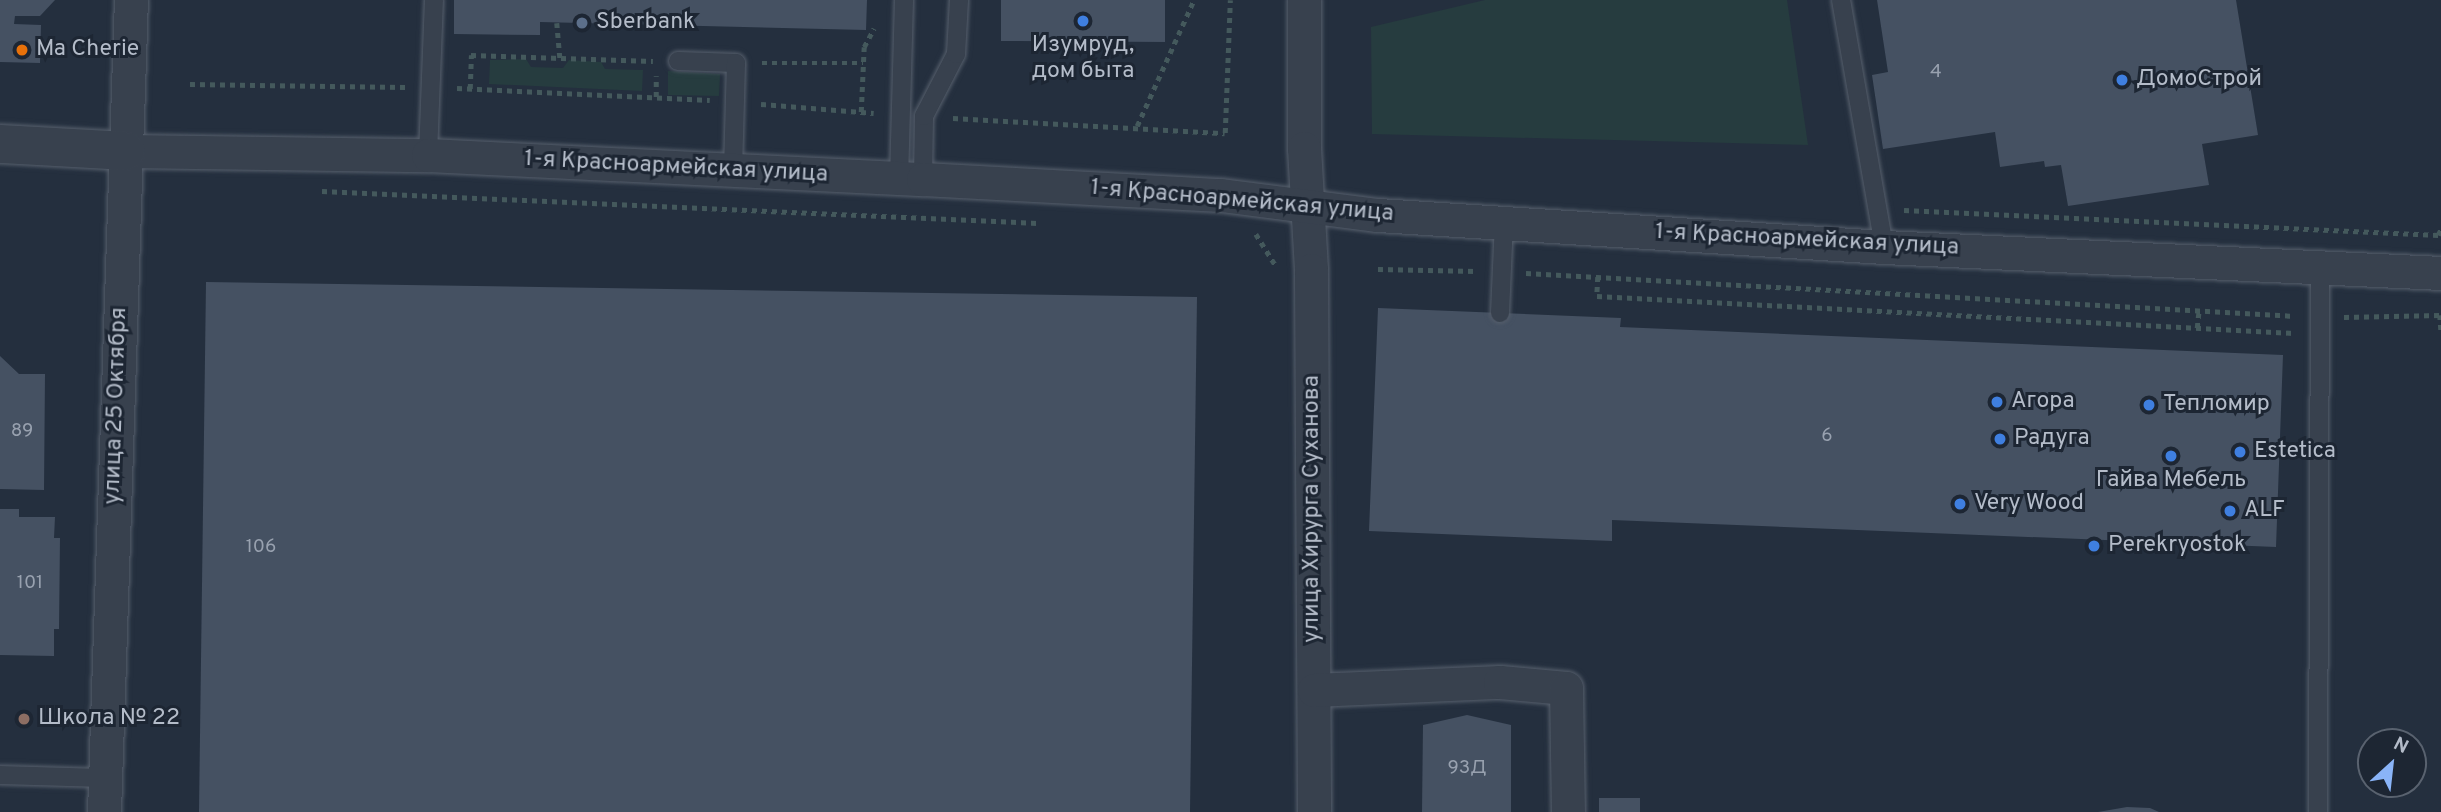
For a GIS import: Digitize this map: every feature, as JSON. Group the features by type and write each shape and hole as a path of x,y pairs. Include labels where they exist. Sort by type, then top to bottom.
{"street":[{"name":"улица 25 Октября","path":"104,812 103,778 131,0"},
{"name":"улица Хирурга Суханова","path":"1304,0 1314,812"},
{"name":"1-я Красноармейская улица","path":"0,144 126,151 428,156 1221,195 1307,206 1504,223 1884,247 2441,273"},
{"path":"1314,690 1500,682 1566,688 1568,812"}],"lane":[{"path":"428,156 434,0"},
{"path":"904,0 911,179"},
{"path":"911,179 924,116 956,54 958,0"},
{"path":"1841,0 1884,247"},
{"path":"678,61 736,63 733,173"},
{"path":"1500,313 1504,223"},
{"path":"2318,812 2320,266"},
{"path":"0,775 103,778"}],"path":[{"path":"1137,126 1194,0"},
{"path":"1225,133 1230,0"},
{"path":"860,111 864,47 874,32 874,21"},
{"path":"557,23 560,58"},
{"path":"470,89 471,55 678,61"},
{"path":"736,63 863,63"},
{"path":"319,191 1039,223"},
{"path":"1243,233 1255,234 1276,266"},
{"path":"1378,269 1501,272 2199,310 2319,326"},
{"path":"1598,277 1597,296 2197,328 2319,326 2440,315 2441,330"},
{"path":"2197,328 2199,310"}],"green space":[{"path":"1485,0 1787,0 1808,145 1372,134 1371,27"},
{"path":"526,59 531,67 563,68 569,60 601,62 605,69 643,70 642,91 489,84 490,60"},
{"path":"668,71 720,74 719,96 668,95"}],"building":[{"path":"0,0 55,0 40,16 15,16 14,24 41,25 40,63 0,62"},
{"path":"454,0 867,0 866,30 540,22 540,35 454,34"},
{"name":"Изумруд, дом быта","path":"1001,0 1165,0 1165,42 1001,41"},
{"name":"ДомоСтрой","path":"1877,0 2236,0 2258,135 2202,144 2209,185 2068,206 2061,165 2045,167 2044,161 2000,167 1995,132 1883,149 1872,75 1888,72"},
{"path":"206,282 1197,297 1190,812 199,812"},
{"path":"1378,308 1621,318 1620,327 2283,355 2276,547 1612,520 1612,541 1369,531"},
{"path":"0,356 19,374 45,374 44,490 0,489"},
{"path":"0,509 19,509 19,517 55,517 54,538 60,538 59,629 54,629 54,656 0,655"},
{"path":"1467,715 1511,725 1511,812 1422,812 1423,725"},
{"path":"1599,798 1640,798 1640,812 1599,812"},
{"path":"2127,807 2150,808 2159,812 2098,812"}],"place":[{"name":"Изумруд, дом быта","path":"1083,21"},
{"name":"Sberbank","path":"582,23"},
{"name":"Ma Cherie","path":"22,50"},
{"name":"ДомоСтрой","path":"2122,80"},
{"name":"Агора","path":"1997,402"},
{"name":"Тепломир","path":"2149,405"},
{"name":"Радуга","path":"2000,439"},
{"name":"Estetica","path":"2240,452"},
{"name":"Гайва Мебель","path":"2171,456"},
{"name":"Very Wood","path":"1960,504"},
{"name":"ALF","path":"2230,511"},
{"name":"Perekryostok","path":"2094,546"},
{"name":"Школа № 22","path":"24,719"}]}
